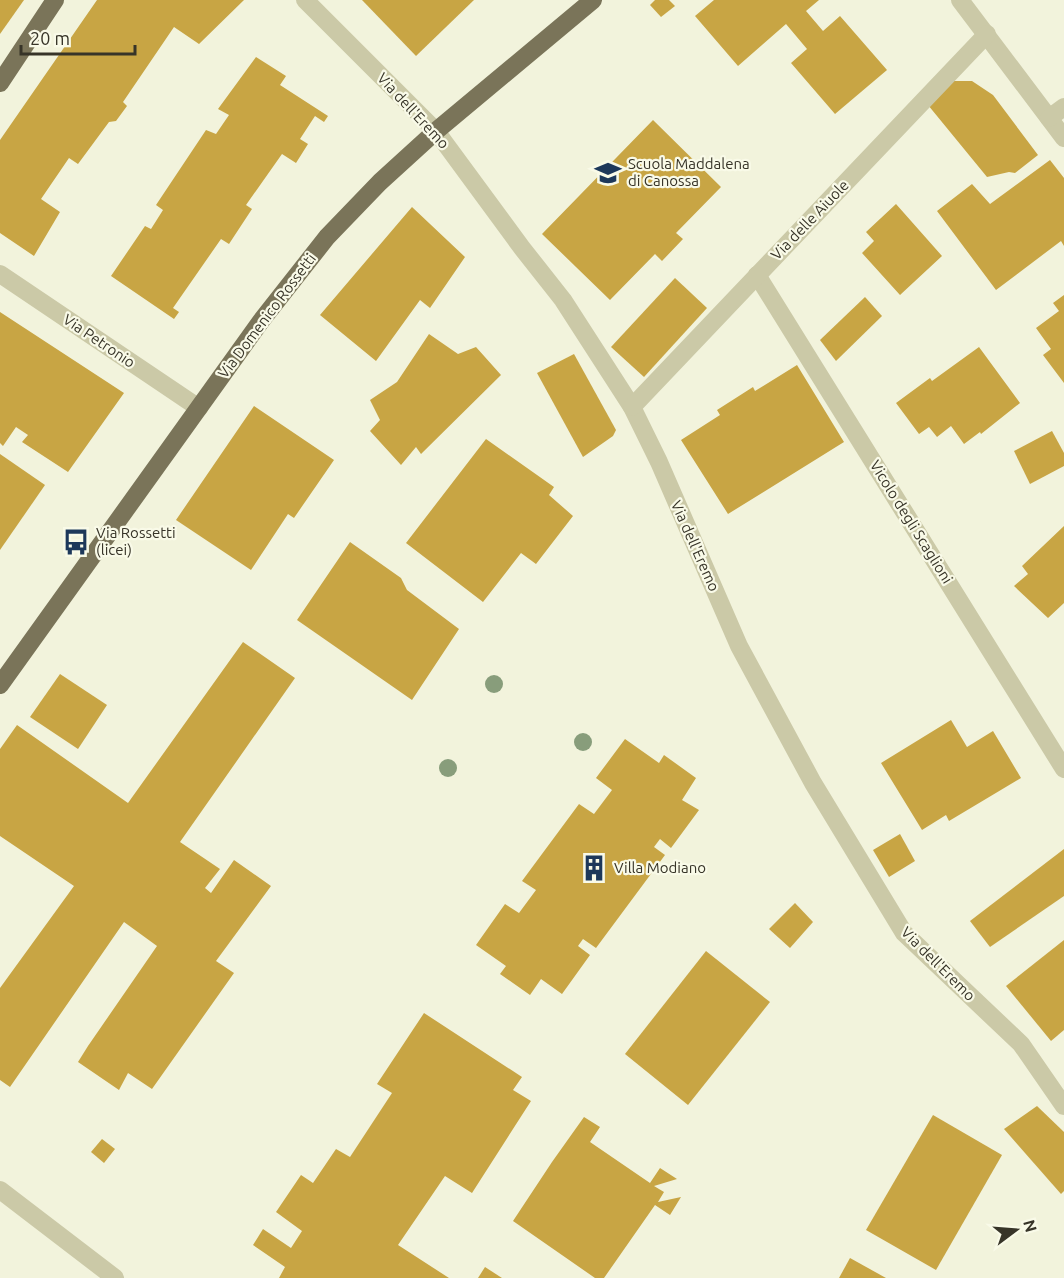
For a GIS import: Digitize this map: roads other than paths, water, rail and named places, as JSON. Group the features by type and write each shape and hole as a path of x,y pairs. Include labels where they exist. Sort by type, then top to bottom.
{"main road":[{"path":"0,83 55,0"},
{"name":"Via Domenico Rossetti","path":"0,685 261,321 327,237 380,182 436,131 593,0"}],"street":[{"name":"Via dell'Eremo","path":"305,0 436,131 563,300 632,406 659,462 739,646 813,783 904,933 1021,1044 1064,1106"},
{"path":"960,0 1064,138"},
{"name":"Via delle Aiuole","path":"632,406 987,34"},
{"path":"1049,118 1064,107"},
{"name":"Via Petronio","path":"0,274 199,408"},
{"name":"Vicolo degli Scaglioni","path":"757,275 1064,769"},
{"path":"0,1190 115,1278"}],"place":[{"name":"Scuola Maddalena di Canossa","path":"608,173"},
{"name":"Via Rossetti (licei)","path":"76,542"},
{"name":"Villa Modiano","path":"594,868"}]}
